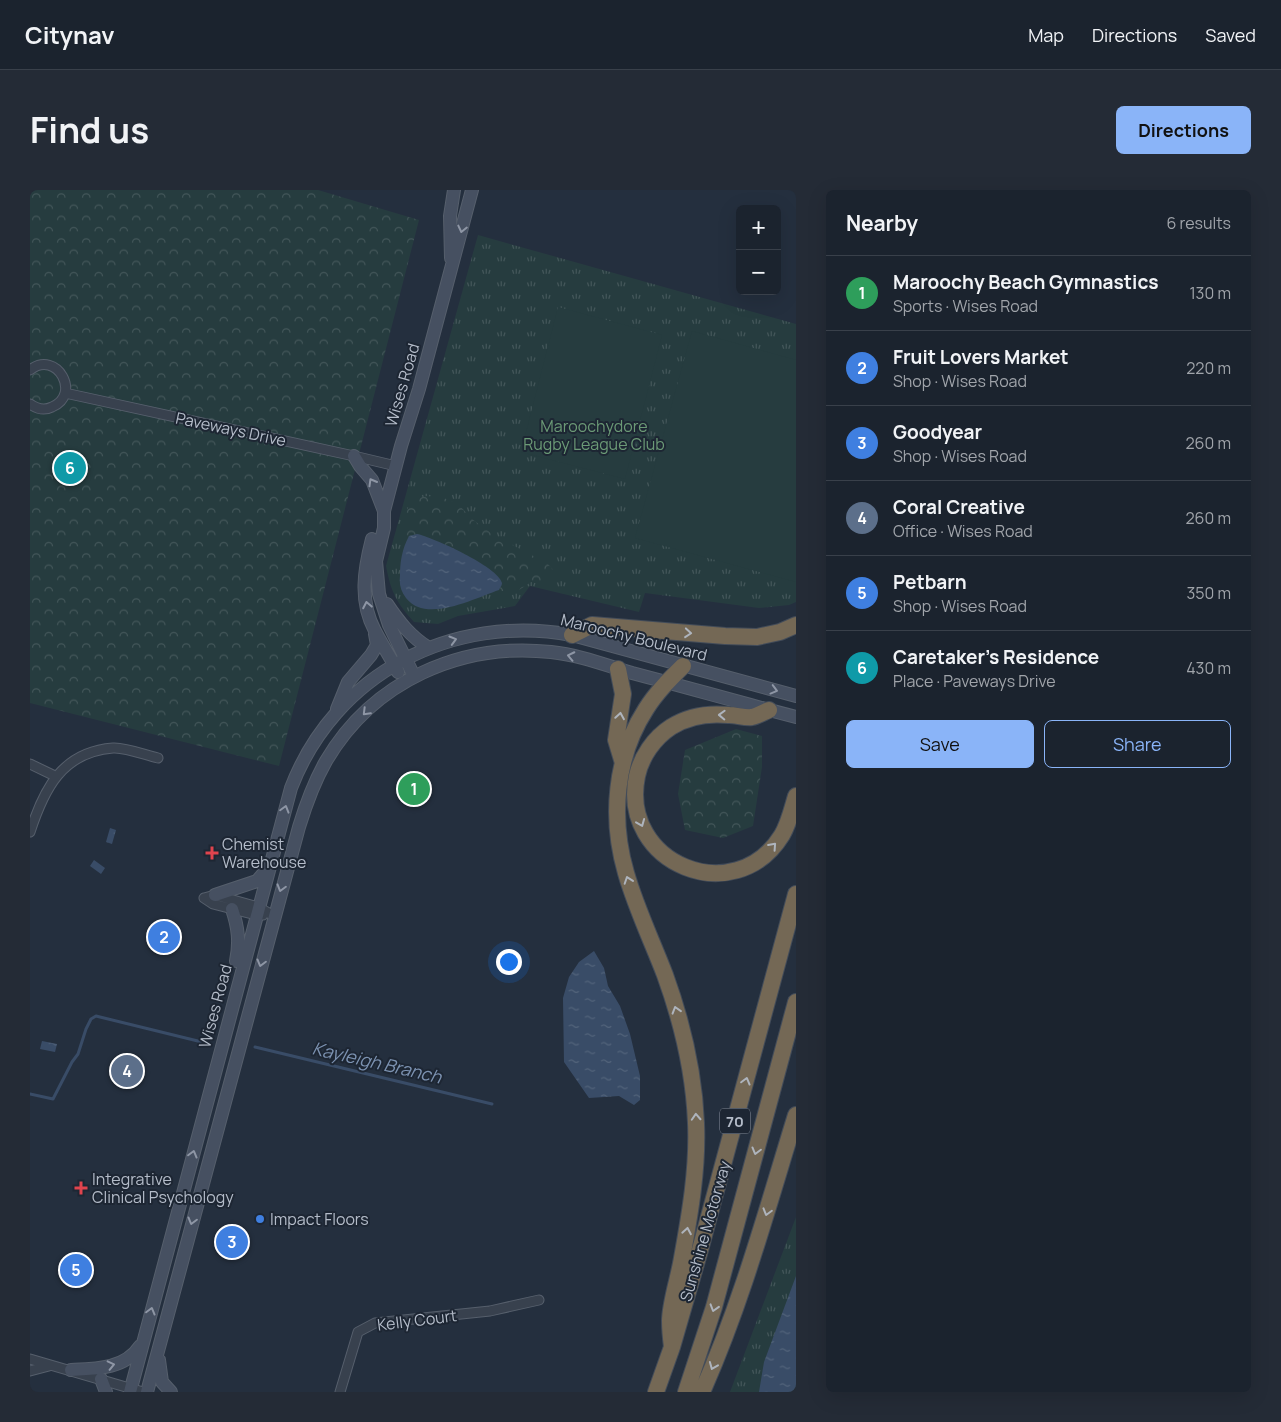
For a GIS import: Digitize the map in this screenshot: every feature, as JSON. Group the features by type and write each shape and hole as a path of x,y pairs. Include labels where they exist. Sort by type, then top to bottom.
{"highway":[{"path":"572,635 592,625 757,637 780,632 796,625"},
{"path":"672,1348 670,1320 684,1251 695,1173 695,1105 681,1026 665,976 626,873 616,816 618,788 623,763 637,724 656,694 683,666"},
{"path":"618,669 623,694 616,740 623,763"},
{"path":"769,710 751,717 716,714 692,718 670,728 661,735 648,749 639,769 635,801 640,822 650,841 664,856 673,862 703,873 723,873 742,869 752,864 775,845 786,828 796,796"},
{"name":"Sunshine Motorway","path":"656,1392 672,1348 703,1240 796,894"},
{"name":"Sunshine Motorway","path":"686,1392 714,1307 796,1002"},
{"path":"702,1392 724,1339 748,1272 796,1116"}],"main road":[{"name":"Wises Road","path":"451,268 450,216 454,190"},
{"name":"Wises Road","path":"400,661 375,632 367,608 364,572 376,526 384,511 419,389 451,268 460,242 472,190"},
{"path":"354,456 372,480 384,511"},
{"name":"Wises Road","path":"147,1392 274,916 308,800 327,760 339,742 381,698 409,679 400,661 379,594 376,561 384,528 384,511"},
{"path":"379,594 399,622 413,637 429,648"},
{"name":"Maroochy Boulevard","path":"400,661 429,648 464,637 508,630 541,631 572,635 796,696"},
{"path":"332,718 348,682 372,655 377,645 375,632"},
{"name":"Maroochy Boulevard","path":"409,679 457,660 476,655 510,651 553,652 590,660 796,717"},
{"name":"Wises Road","path":"134,1391 143,1342 291,788 312,744 332,718 366,684 400,661"},
{"path":"215,895 257,881 270,865"},
{"path":"228,1020 231,983 239,947 239,933 232,909"},
{"path":"71,1370 109,1366 126,1361 135,1355 143,1342"},
{"path":"159,1348 161,1379 172,1392"},
{"path":"101,1379 106,1392"}],"street":[{"path":"30,370 40,365 48,365 54,368 64,378 65,393 62,400 50,409 42,409 30,404"},
{"name":"Paveways Drive","path":"65,393 396,466"},
{"path":"30,832 38,806 55,776 82,755 114,748 158,758"},
{"path":"30,764 55,776"},
{"path":"257,911 232,909 213,904 204,898 215,895 274,916"},
{"name":"Kelly Court","path":"340,1392 358,1332 374,1322 490,1311 539,1300"},
{"path":"30,1359 49,1366 101,1379 134,1391"},
{"path":"30,1371 49,1366"}],"green space":[{"path":"30,190 318,190 419,220 279,766 30,703"},
{"name":"Maroochydore Rugby League Club","path":"478,235 796,324 796,602 789,605 759,608 645,593 639,612 530,586 515,606 458,616 438,624 414,622 395,596 386,566"},
{"path":"558,307 662,335 625,479 521,452"},
{"path":"692,331 796,360 796,582 635,538"},
{"path":"427,496 444,498 459,505 472,519 495,536 547,563 556,573 555,582 546,586 531,582 513,594 499,590 501,586 493,571 457,550 426,536 409,536 404,544 400,540 406,511 414,499"},
{"path":"736,729 762,736 762,767 753,826 723,838 685,830 678,794 685,750"},
{"path":"796,1217 796,1392 730,1392"}],"water":[{"path":"417,534 450,547 490,569 498,576 502,583 499,590 451,607 426,609 415,605 403,593 400,579 401,561 405,546 409,536"},
{"path":"110,828 116,830 112,844 106,842"},
{"path":"94,860 105,868 101,874 90,866"},
{"path":"594,951 604,968 608,986 620,1006 630,1034 640,1076 640,1100 634,1105 619,1096 589,1098 564,1062 563,998 569,977 579,962"},
{"path":"42,1041 57,1044 55,1052 40,1049"},
{"path":"796,1276 796,1392 759,1392 764,1362"}],"waterway":[{"name":"Kayleigh Branch","path":"30,1094 53,1099 78,1054 91,1019 96,1016 206,1043"},
{"name":"Kayleigh Branch","path":"255,1047 492,1104"}],"place":[{"name":"Caretaker's Residence","path":"70,468"},
{"name":"Maroochy Beach Gymnastics","path":"414,789"},
{"name":"Chemist Warehouse","path":"212,853"},
{"name":"Fruit Lovers Market","path":"164,937"},
{"name":"Coral Creative","path":"127,1071"},
{"name":"Integrative Clinical Psychology","path":"81,1188"},
{"name":"Impact Floors","path":"260,1219"},
{"name":"Goodyear","path":"232,1242"},
{"name":"Petbarn","path":"76,1270"}]}
